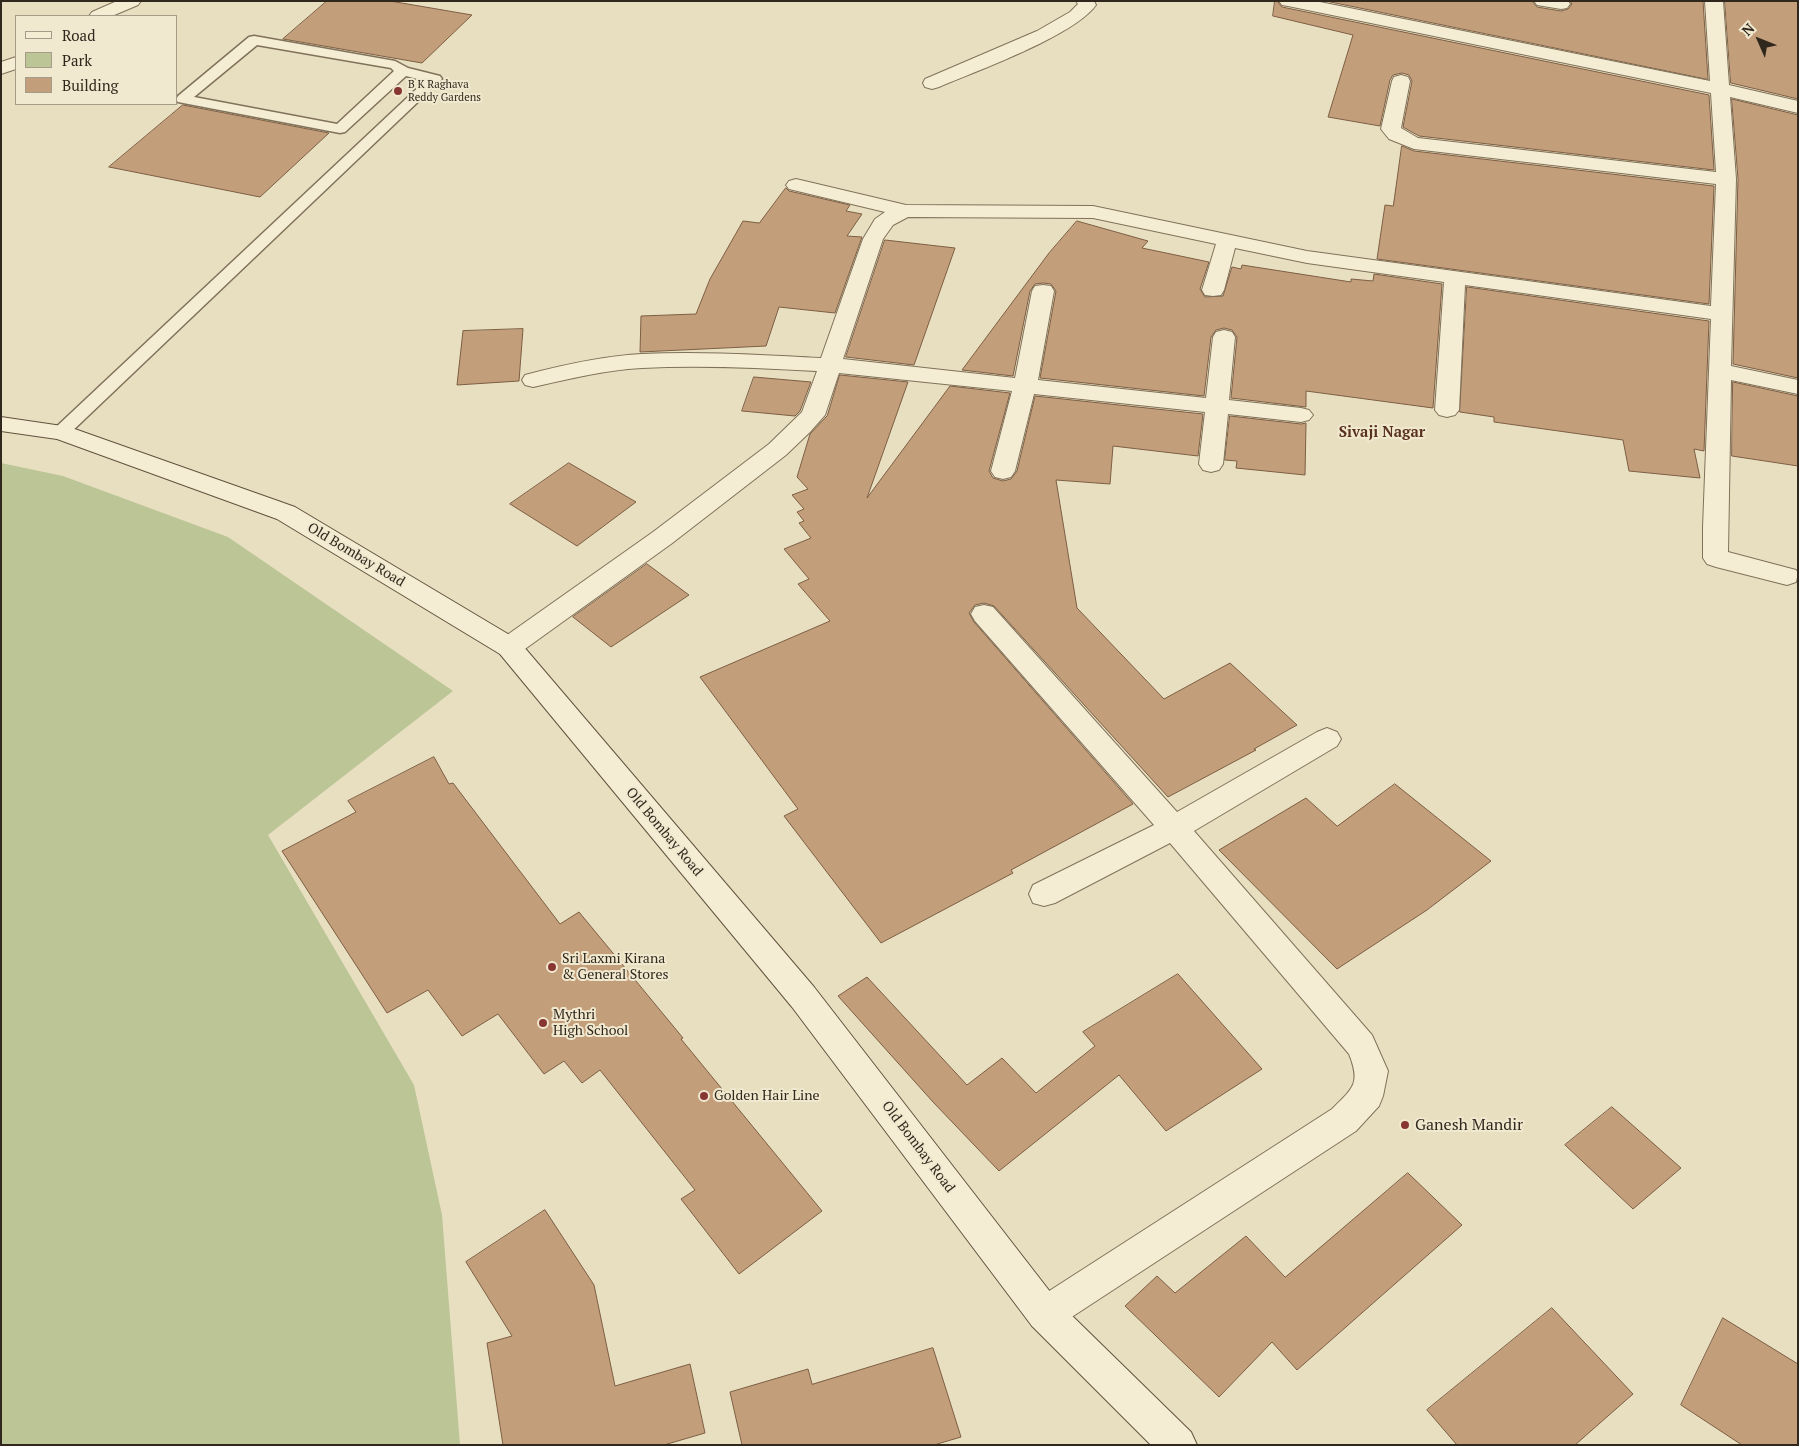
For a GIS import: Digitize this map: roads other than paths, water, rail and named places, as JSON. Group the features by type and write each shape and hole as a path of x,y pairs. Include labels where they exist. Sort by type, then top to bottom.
{"street":[{"path":"99,15 114,4 132,1"},
{"path":"932,83 1043,35 1076,16 1087,5 1085,1"},
{"path":"1288,1 1384,14 1798,107"},
{"path":"1543,1 1561,4"},
{"path":"1714,1 1726,179 1715,527 1716,558 1787,576"},
{"path":"1,69 15,62"},
{"path":"1401,81 1391,129 1404,140 1414,143 1726,179"},
{"path":"796,184 906,211 1093,212 1306,258 1721,314"},
{"path":"509,647 639,557 771,455 813,415 873,239 881,224 891,216 906,211"},
{"path":"1214,290 1227,241"},
{"path":"1447,410 1455,278"},
{"path":"1003,471 1025,386 1043,291"},
{"path":"1211,464 1224,336"},
{"path":"533,380 589,367 641,361 725,360 831,365 1301,415"},
{"path":"1720,370 1798,387"},
{"name":"Old Bombay Road","path":"1,424 62,432 286,513 509,647 803,997 1045,1314 1178,1445"},
{"path":"984,614 1174,828 1361,1045 1372,1071 1367,1096 1344,1120 1045,1314"},
{"path":"1044,894 1174,828 1327,740"}],"lane":[{"path":"62,432 435,79 403,71 395,65 254,40 183,99 340,129 403,71"}],"place":[{"name":"B K Raghava Reddy Gardens","path":"398,91"},
{"name":"Sri Laxmi Kirana & General Stores","path":"552,967"},
{"name":"Mythri High School","path":"543,1023"},
{"name":"Golden Hair Line","path":"704,1096"},
{"name":"Ganesh Mandir","path":"1405,1125"}],"district":[{"name":"Sivaji Nagar","path":"1382,433"}]}
